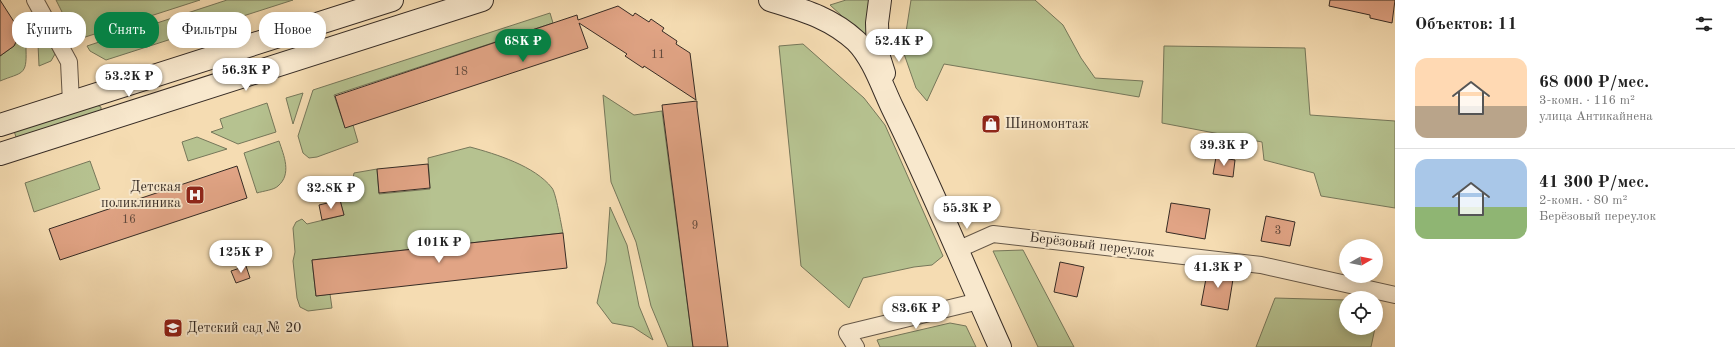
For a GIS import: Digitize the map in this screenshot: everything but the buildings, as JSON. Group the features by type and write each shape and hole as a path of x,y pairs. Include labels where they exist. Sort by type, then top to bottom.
{"street":[{"path":"35,0 69,62 71,102"},
{"path":"0,125 392,0"},
{"path":"0,154 482,0"},
{"path":"770,0 808,11 829,20 856,42 867,55 902,127 1000,347"},
{"path":"773,0 791,3 821,0"},
{"path":"880,0 877,23 878,54 902,127"},
{"path":"109,90 117,116"},
{"name":"Берёзовый переулок","path":"957,250 993,234 1261,264 1395,295"},
{"path":"856,347 847,333 979,300"}],"green space":[{"path":"56,0 200,0 159,13 159,12 94,12 94,34 86,37 86,12 62,12"},
{"path":"227,0 293,0 251,13 251,12 190,12"},
{"path":"846,0 872,0 870,47 854,27 830,5"},
{"path":"911,0 1035,0 1063,25 1081,58 1095,78 1143,81 1139,97 944,64 927,101 916,88 903,51"},
{"path":"550,13 553,23 334,95 345,127 353,125 358,142 317,157 309,158 303,153 298,136 313,90"},
{"path":"167,20 167,40 159,43 159,22"},
{"path":"94,44 94,48 143,48 106,60 90,51 87,46"},
{"path":"803,44 864,98 885,125 943,256 932,265 914,267 863,278 849,308 801,266 779,46"},
{"path":"1164,46 1305,48 1310,115 1395,121 1395,208 1321,196 1314,173 1264,160 1262,142 1162,123"},
{"path":"12,47 26,48 24,69 18,74 0,81 0,56"},
{"path":"38,48 52,48 55,54 51,61 39,66"},
{"path":"303,93 293,124 286,98"},
{"path":"603,95 634,115 662,111 693,347 668,347 651,306 636,242 611,182"},
{"path":"267,103 276,132 238,144 211,132 223,128 220,119"},
{"path":"97,105 101,107 101,112 17,140 14,131"},
{"path":"197,137 227,149 188,161 182,142"},
{"path":"279,141 286,165 285,176 278,186 257,193 244,153"},
{"path":"470,147 503,157 536,173 545,180 554,191 563,233 312,260 316,296 330,294 332,308 308,311 300,307 297,298 293,261 295,252 293,228 296,222 302,219 307,224 344,215 340,200 351,189 354,173 377,169 379,194 430,189 428,158"},
{"path":"90,161 100,189 34,212 25,183"},
{"path":"610,207 627,245 639,306 653,340 633,327 612,323 597,303 606,262"},
{"path":"1023,250 1074,347 1038,347 993,251"},
{"path":"1275,298 1339,300 1339,335 1374,335 1371,347 1256,347"},
{"path":"950,323 966,326 976,347 880,347 877,340"}],"place":[{"name":"Шиномонтаж","path":"991,124"},
{"name":"Детская поликлиника","path":"195,195"},
{"name":"Детский сад № 20","path":"173,328"}]}
